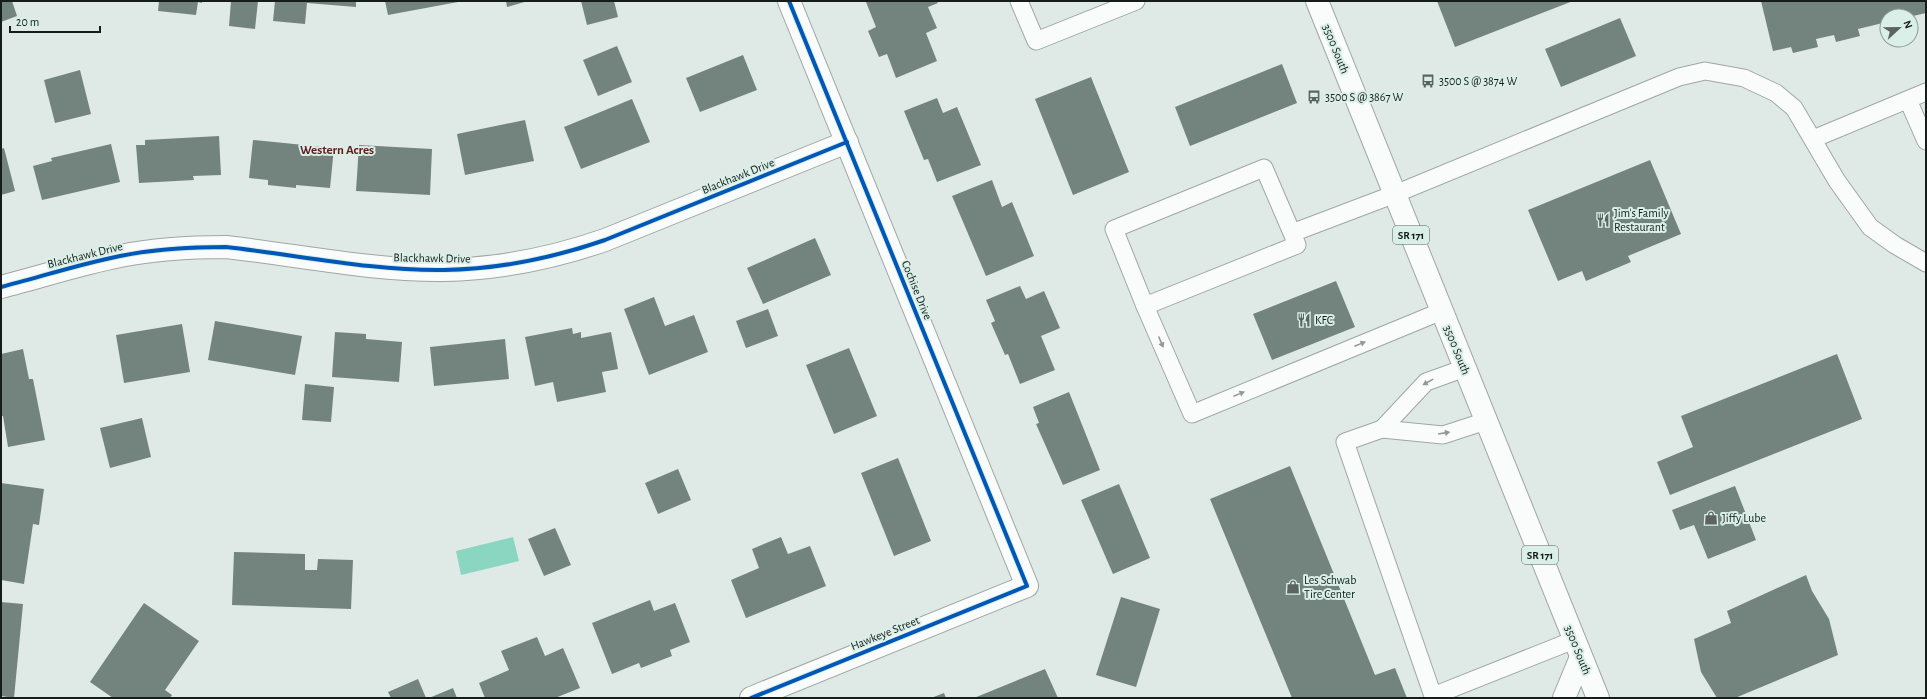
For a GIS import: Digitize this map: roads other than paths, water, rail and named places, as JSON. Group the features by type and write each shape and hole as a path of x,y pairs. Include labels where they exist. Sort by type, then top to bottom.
{"main road":[{"name":"Cochise Drive","path":"789,1 1027,586"},
{"name":"3500 South","path":"1317,1 1598,698"},
{"name":"Blackhawk Drive","path":"1,287 119,256 199,247 233,248 411,270 452,270 508,264 574,250 605,240 847,142"},
{"name":"Hawkeye Street","path":"751,698 1027,586"},
{"path":"1564,698 1578,649"}],"lane":[{"path":"1019,1 1036,41 1136,1"},
{"path":"1292,233 1394,194 1679,77 1705,71 1744,78 1776,93 1794,108 1837,181 1870,227 1895,245 1926,263"},
{"path":"1813,139 1926,92"},
{"path":"1908,100 1926,141"},
{"path":"1145,306 1297,246 1264,168 1114,229 1145,306 1192,414 1442,311"},
{"path":"1382,429 1426,382 1464,368"},
{"path":"1486,421 1443,435 1382,429 1345,442 1433,696 1578,649"}],"place":[{"name":"3500 S @ 3874 W","path":"1428,81"},
{"name":"3500 S @ 3867 W","path":"1314,97"},
{"name":"Jim's Family Restaurant","path":"1603,220"},
{"name":"KFC","path":"1304,320"},
{"name":"Jiffy Lube","path":"1711,518"},
{"name":"Les Schwab Tire Center","path":"1293,587"}],"district":[{"name":"Western Acres","path":"337,149"}]}
